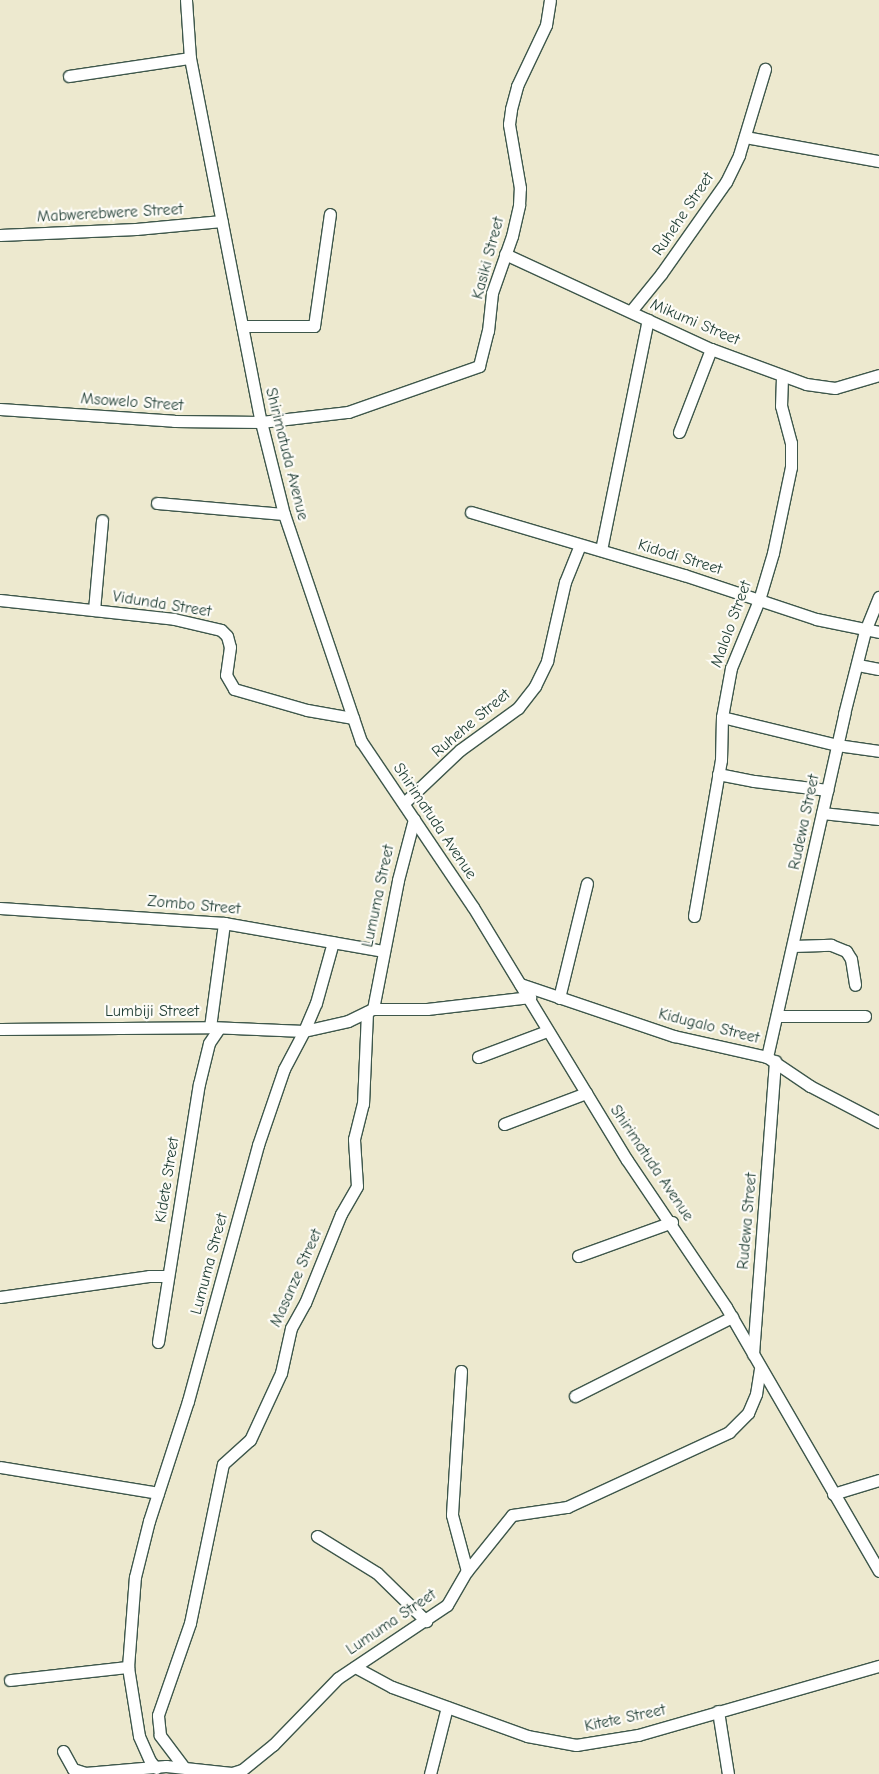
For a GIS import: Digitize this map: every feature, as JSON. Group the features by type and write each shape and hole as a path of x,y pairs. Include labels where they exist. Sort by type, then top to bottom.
{"street":[{"name":"Shirimatuda Avenue","path":"186,0 190,58 261,422 284,514 361,741 404,803 530,997 547,1031 586,1093 672,1222 732,1317 760,1369 879,1571"},
{"name":"Kasiki Street","path":"261,422 348,412 479,366 488,331 492,293 512,236 520,188 509,124 511,109 517,86 546,25 550,0"},
{"path":"69,76 190,58"},
{"name":"Ruhehe Street","path":"631,311 711,206 739,154 766,69"},
{"path":"745,137 879,161"},
{"path":"242,326 314,326 330,214"},
{"name":"Mabwerebwere Street","path":"0,235 136,230 222,221"},
{"name":"Mikumi Street","path":"505,254 712,349 782,376 821,387 835,388 879,375"},
{"path":"601,550 648,320"},
{"path":"679,432 712,349"},
{"name":"Malolo Street","path":"694,916 718,774 722,717 730,668 759,600 782,518 791,467 791,443 781,406 782,376"},
{"name":"Msowelo Street","path":"0,409 174,422 261,422"},
{"path":"157,503 284,514"},
{"name":"Kidodi Street","path":"471,512 601,550 759,600 866,631 879,632"},
{"path":"94,610 102,520"},
{"name":"Ruhehe Street","path":"404,803 460,750 518,708 535,686 547,661 564,582 580,545"},
{"name":"Rudewa Street","path":"753,1354 771,1059 827,790 866,631 879,597"},
{"name":"Vidunda Street","path":"0,600 174,619 221,630 227,636 230,647 226,675 234,689 307,710 353,718"},
{"path":"858,665 879,669"},
{"path":"722,717 838,745 879,751"},
{"path":"718,774 754,781 827,790"},
{"path":"822,813 879,819"},
{"name":"Lumuma Street","path":"370,1010 414,819"},
{"path":"559,998 587,883"},
{"name":"Zombo Street","path":"0,908 224,923 383,951"},
{"path":"215,1027 224,923"},
{"name":"Lumuma Street","path":"156,1768 150,1762 139,1736 131,1699 128,1667 136,1577 158,1493 204,1348 268,1113 284,1069 304,1032 316,1003 333,942"},
{"path":"793,946 831,946 846,951 851,959 855,985"},
{"name":"Kidugalo Street","path":"520,984 674,1036 771,1059 810,1086 879,1122"},
{"path":"304,1032 348,1021 370,1010 428,1009 530,997"},
{"name":"Masanze Street","path":"183,1766 160,1735 158,1715 190,1623 223,1464 250,1440 281,1373 291,1328 305,1303 341,1214 358,1186 354,1138 363,1104 370,1010"},
{"path":"779,1016 866,1016"},
{"name":"Lumbiji Street","path":"0,1028 215,1027 304,1032"},
{"name":"Kidete Street","path":"158,1342 199,1084 208,1043 215,1027"},
{"path":"478,1058 547,1031"},
{"path":"504,1124 586,1093"},
{"path":"578,1256 672,1222"},
{"path":"0,1298 149,1276 168,1276"},
{"path":"575,1396 732,1317"},
{"name":"Lumuma Street","path":"63,1751 73,1769 85,1773 183,1766 234,1774 253,1763 338,1678 426,1621 447,1605 467,1571 512,1515 567,1507 729,1432 748,1413 756,1394 760,1369"},
{"path":"461,1371 452,1515 467,1571"},
{"path":"0,1467 158,1493"},
{"path":"833,1494 879,1480"},
{"path":"317,1536 377,1573 426,1621"},
{"name":"Kitete Street","path":"354,1667 392,1687 528,1736 576,1744 638,1734 879,1666"},
{"path":"10,1680 128,1667"},
{"path":"430,1774 447,1707"},
{"path":"718,1711 728,1774"}]}
